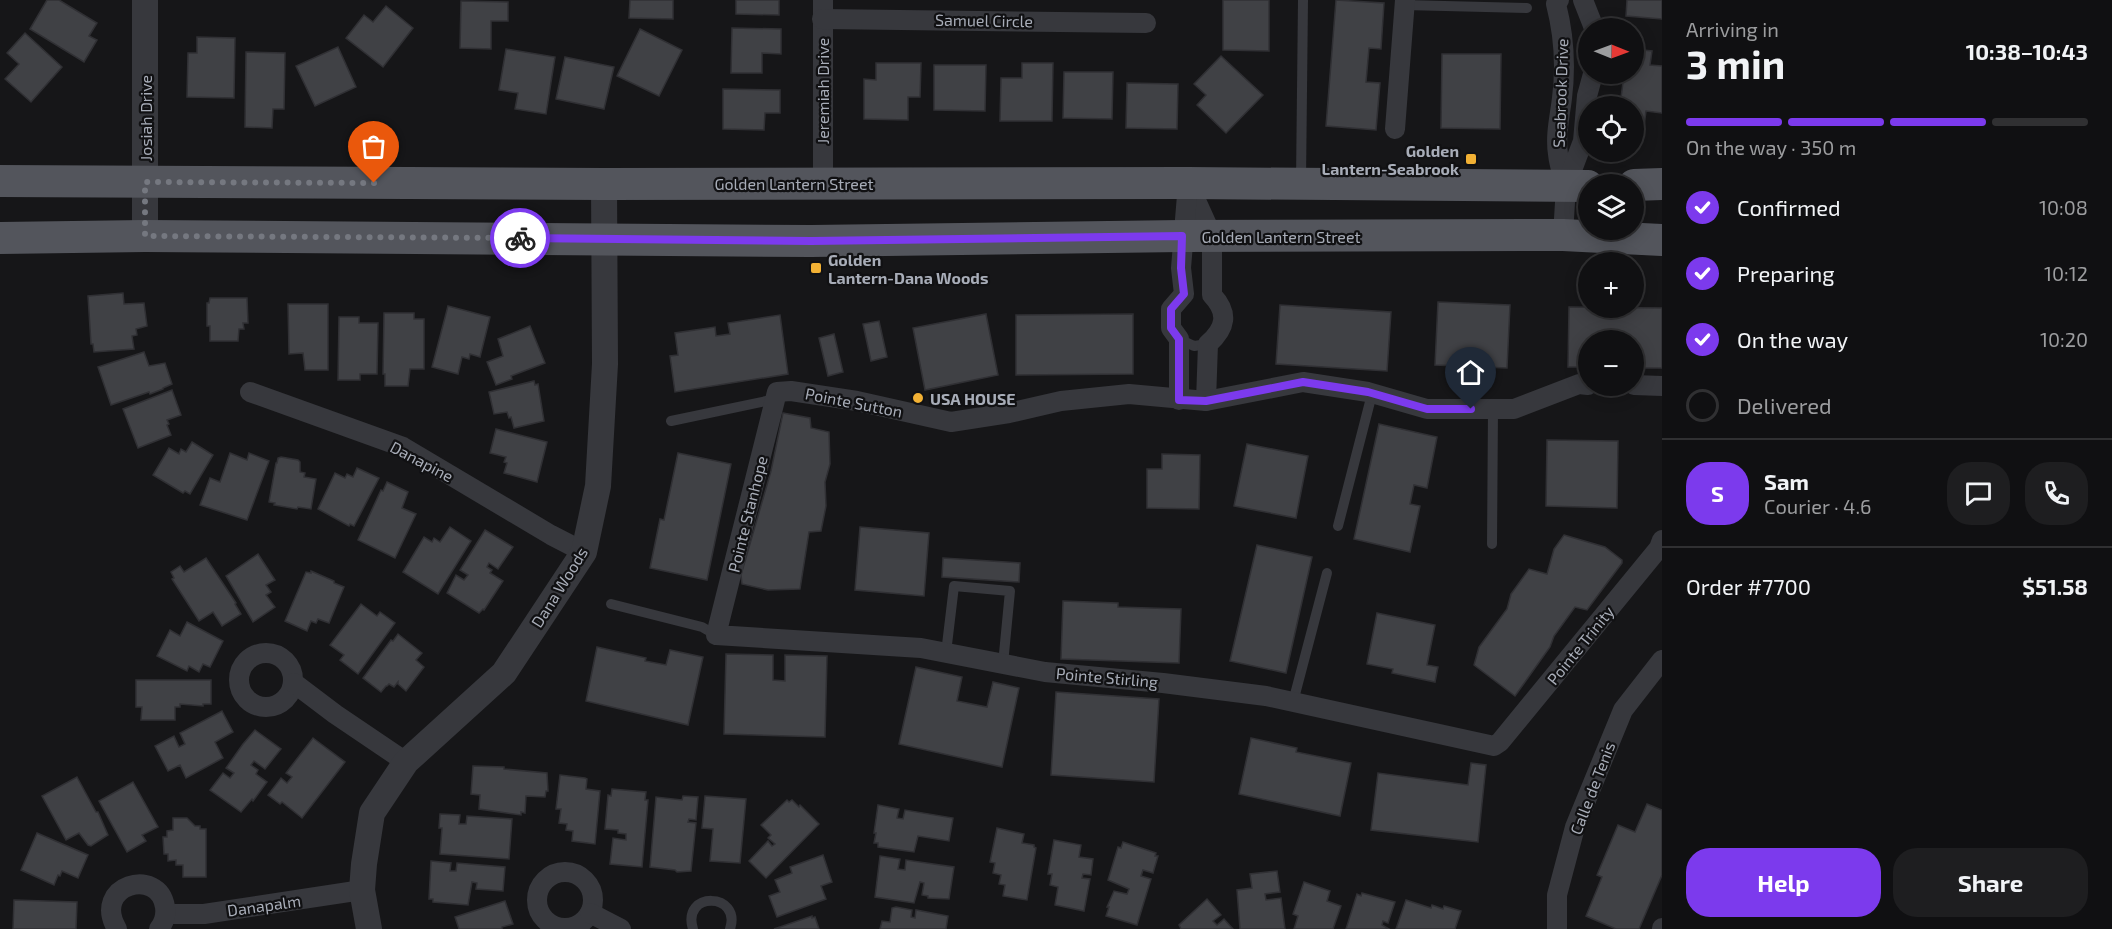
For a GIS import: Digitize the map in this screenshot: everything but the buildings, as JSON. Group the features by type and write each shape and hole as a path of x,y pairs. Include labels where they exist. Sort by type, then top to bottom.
{"main road":[{"name":"Golden Lantern Street","path":"0,181 1577,186"},
{"path":"1644,184 1662,184"},
{"name":"Golden Lantern Street","path":"0,238 145,236 811,241 1197,236 1563,235 1662,240"}],"street":[{"name":"Josiah Drive","path":"145,236 146,0"},
{"name":"Seabrook Drive","path":"1559,0 1556,4 1563,34 1563,65 1558,154 1577,186"},
{"name":"Seabrook Drive","path":"1583,0 1590,18"},
{"path":"1395,129 1404,3"},
{"name":"Samuel Circle","path":"823,9 1146,22"},
{"name":"Jeremiah Drive","path":"823,9 823,183"},
{"name":"Seabrook Drive","path":"1563,235 1577,186 1590,84"},
{"path":"1188,183 1197,236 1212,295 1220,304 1224,318 1219,334 1208,344 1206,401"},
{"path":"1179,400 1179,339 1171,328 1171,309 1184,294 1181,268 1197,236 1188,183"},
{"name":"Dana Woods","path":"369,929 362,890 372,813 406,762 504,673 584,552 599,475 605,364 604,184"},
{"name":"Pointe Sutton","path":"777,396 791,390 857,401 951,422 1009,413 1061,401 1129,394 1206,401 1303,382 1372,394 1427,409 1514,409 1578,384"},
{"path":"1644,385 1662,386"},
{"name":"Danapine","path":"250,392 403,447 551,536 584,552"},
{"name":"Pointe Stanhope","path":"716,635 777,396"},
{"name":"Pointe Trinity","path":"1494,746 1500,742 1652,557 1662,540"},
{"name":"Pointe Stirling","path":"716,635 921,648 1045,672 1163,683 1266,696 1494,746"},
{"name":"Calle de Tenis","path":"1557,929 1557,895 1575,827 1623,710 1662,660"},
{"path":"294,683 406,762"},
{"name":"Danapalm","path":"117,929 111,919 110,908 114,898 130,885 141,884 151,887 159,894 165,903 162,922 362,890"},
{"path":"590,913 621,929"}],"lane":[{"path":"1301,184 1303,0"},
{"path":"1404,3 1527,8"},
{"path":"1179,339 1194,346 1208,344"},
{"path":"1338,526 1372,394"},
{"path":"671,421 777,396"},
{"path":"1492,544 1493,409"},
{"path":"1293,702 1327,573"},
{"path":"946,653 954,586 1010,591 1003,664"},
{"path":"611,604 702,627 716,635"},
{"path":"693,929 691,920 695,908 706,901 713,900 729,910 732,917 730,929"}],"way so far":[{"path":"374,183 145,182 145,236 520,238"}],"place":[{"name":"Golden Lantern-Seabrook","path":"1471,159"},
{"name":"Golden Lantern-Dana Woods","path":"816,268"},
{"name":"USA HOUSE","path":"918,398"}],"route":[{"path":"520,238 811,241 1182,236 1181,268 1184,294 1171,309 1171,328 1179,339 1179,400 1206,401 1303,382 1368,392 1427,409 1471,409"}]}
